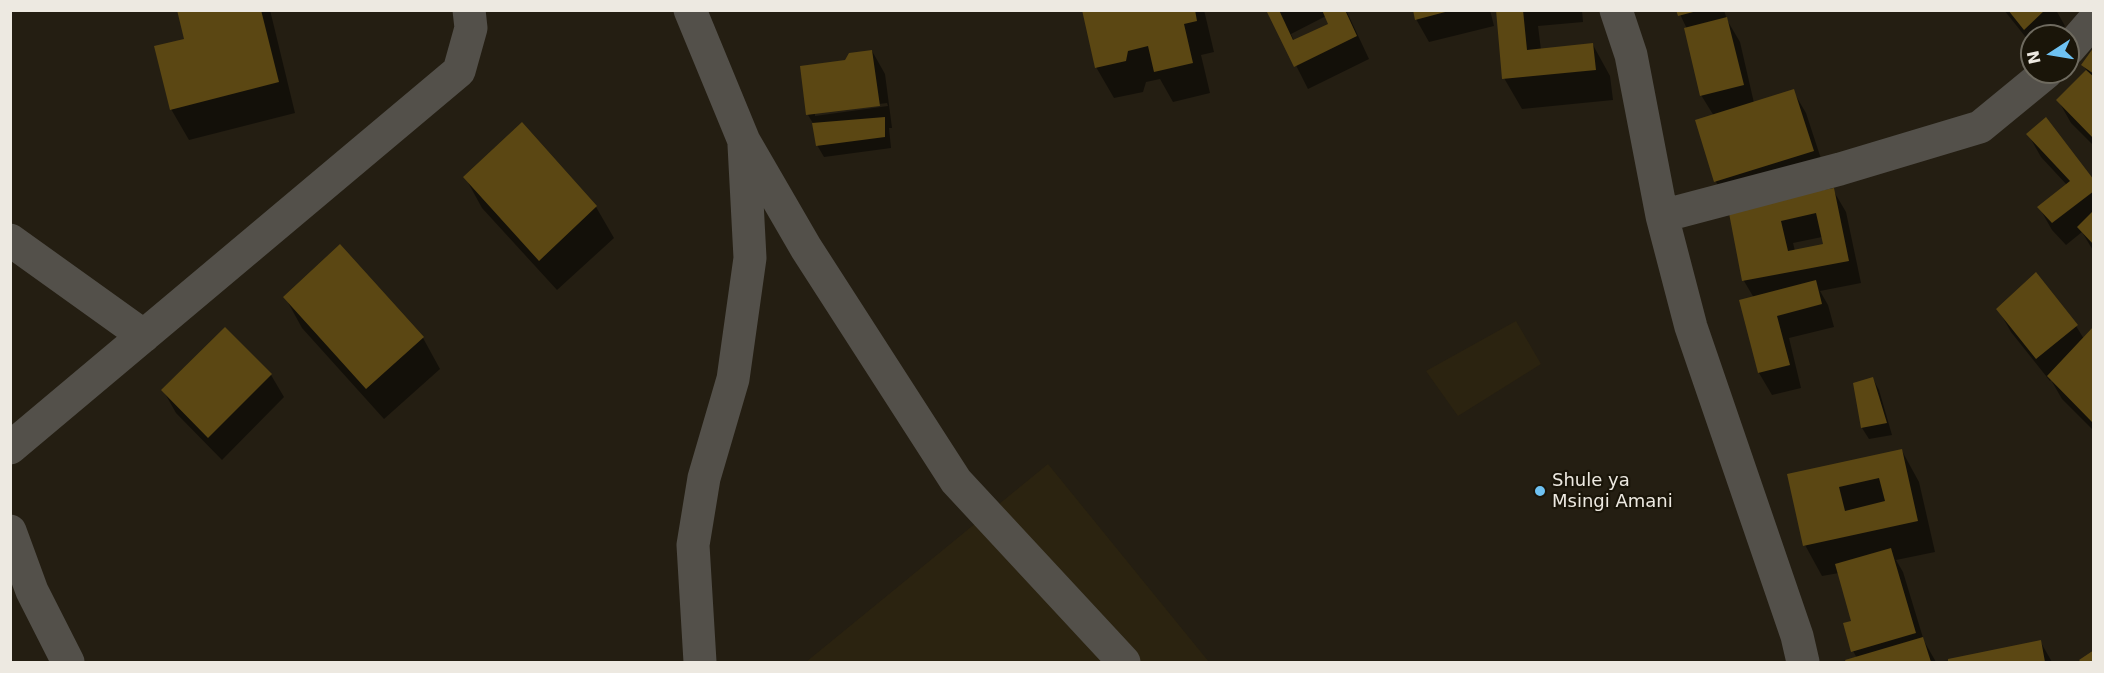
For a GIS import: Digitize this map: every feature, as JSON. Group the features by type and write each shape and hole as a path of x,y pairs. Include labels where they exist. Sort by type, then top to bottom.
{"street":[{"path":"10,448 459,71 471,28 469,10"},
{"path":"690,10 744,141 806,248 957,481 1124,663"},
{"path":"1616,10 1631,55 1662,216 1691,327 1797,636 1803,663"},
{"path":"2080,36 2094,20"},
{"path":"1662,216 1840,169 1980,127 2032,84"},
{"path":"700,663 693,545 704,478 733,379 750,258 744,141"},
{"path":"10,240 144,336"},
{"path":"10,531 32,591 68,663"}],"shaded area":[{"path":"1516,321 1541,364 1458,416 1426,371"},
{"path":"1048,464 1209,662 806,662"}],"building":[{"path":"177,10 261,10 279,82 170,110 154,46 184,39"},
{"path":"1082,10 1195,10 1197,21 1184,24 1193,63 1154,72 1148,46 1128,51 1126,61 1095,68"},
{"path":"1266,10 1279,10 1293,40 1328,24 1322,10 1345,10 1357,36 1294,67"},
{"path":"1413,10 1449,10 1449,11 1415,20"},
{"path":"1496,10 1523,10 1527,50 1593,43 1596,70 1502,79"},
{"path":"1676,10 1697,10 1697,11 1678,16"},
{"path":"2008,10 2045,10 2030,24 2020,25"},
{"path":"1727,17 1744,85 1700,96 1684,28"},
{"path":"2094,47 2094,74 2081,65"},
{"path":"872,50 880,106 806,115 800,66 845,60 849,53"},
{"path":"2086,70 2094,77 2094,139 2056,100 2072,84 2080,84 2080,76"},
{"path":"1794,89 1814,151 1714,182 1695,120"},
{"path":"885,117 885,137 816,146 812,123"},
{"path":"2046,117 2094,180 2094,191 2052,223 2037,207 2070,181 2026,134"},
{"path":"522,122 597,206 539,261 463,177"},
{"path":"1834,188 1849,261 1742,281 1728,208","holes":["1816,213 1823,244 1788,251 1781,221"]},
{"path":"2094,210 2094,245 2077,227"},
{"path":"340,244 424,337 366,389 283,297"},
{"path":"2036,272 2078,325 2036,359 1996,309"},
{"path":"1816,280 1822,304 1777,316 1790,365 1758,373 1739,300"},
{"path":"2094,326 2094,421 2092,422 2047,376"},
{"path":"225,327 272,374 208,438 161,390"},
{"path":"1873,377 1887,423 1861,428 1853,383"},
{"path":"1902,449 1918,521 1803,546 1787,474","holes":["1879,478 1885,501 1845,511 1839,487"]},
{"path":"1891,548 1916,633 1851,652 1843,623 1851,621 1835,564"},
{"path":"1923,637 1931,662 1846,662 1845,660"},
{"path":"2041,640 2045,662 1948,662 1948,659"},
{"path":"2094,650 2094,662 2079,660"}],"place":[{"name":"Shule ya Msingi Amani","path":"1540,491"}]}
